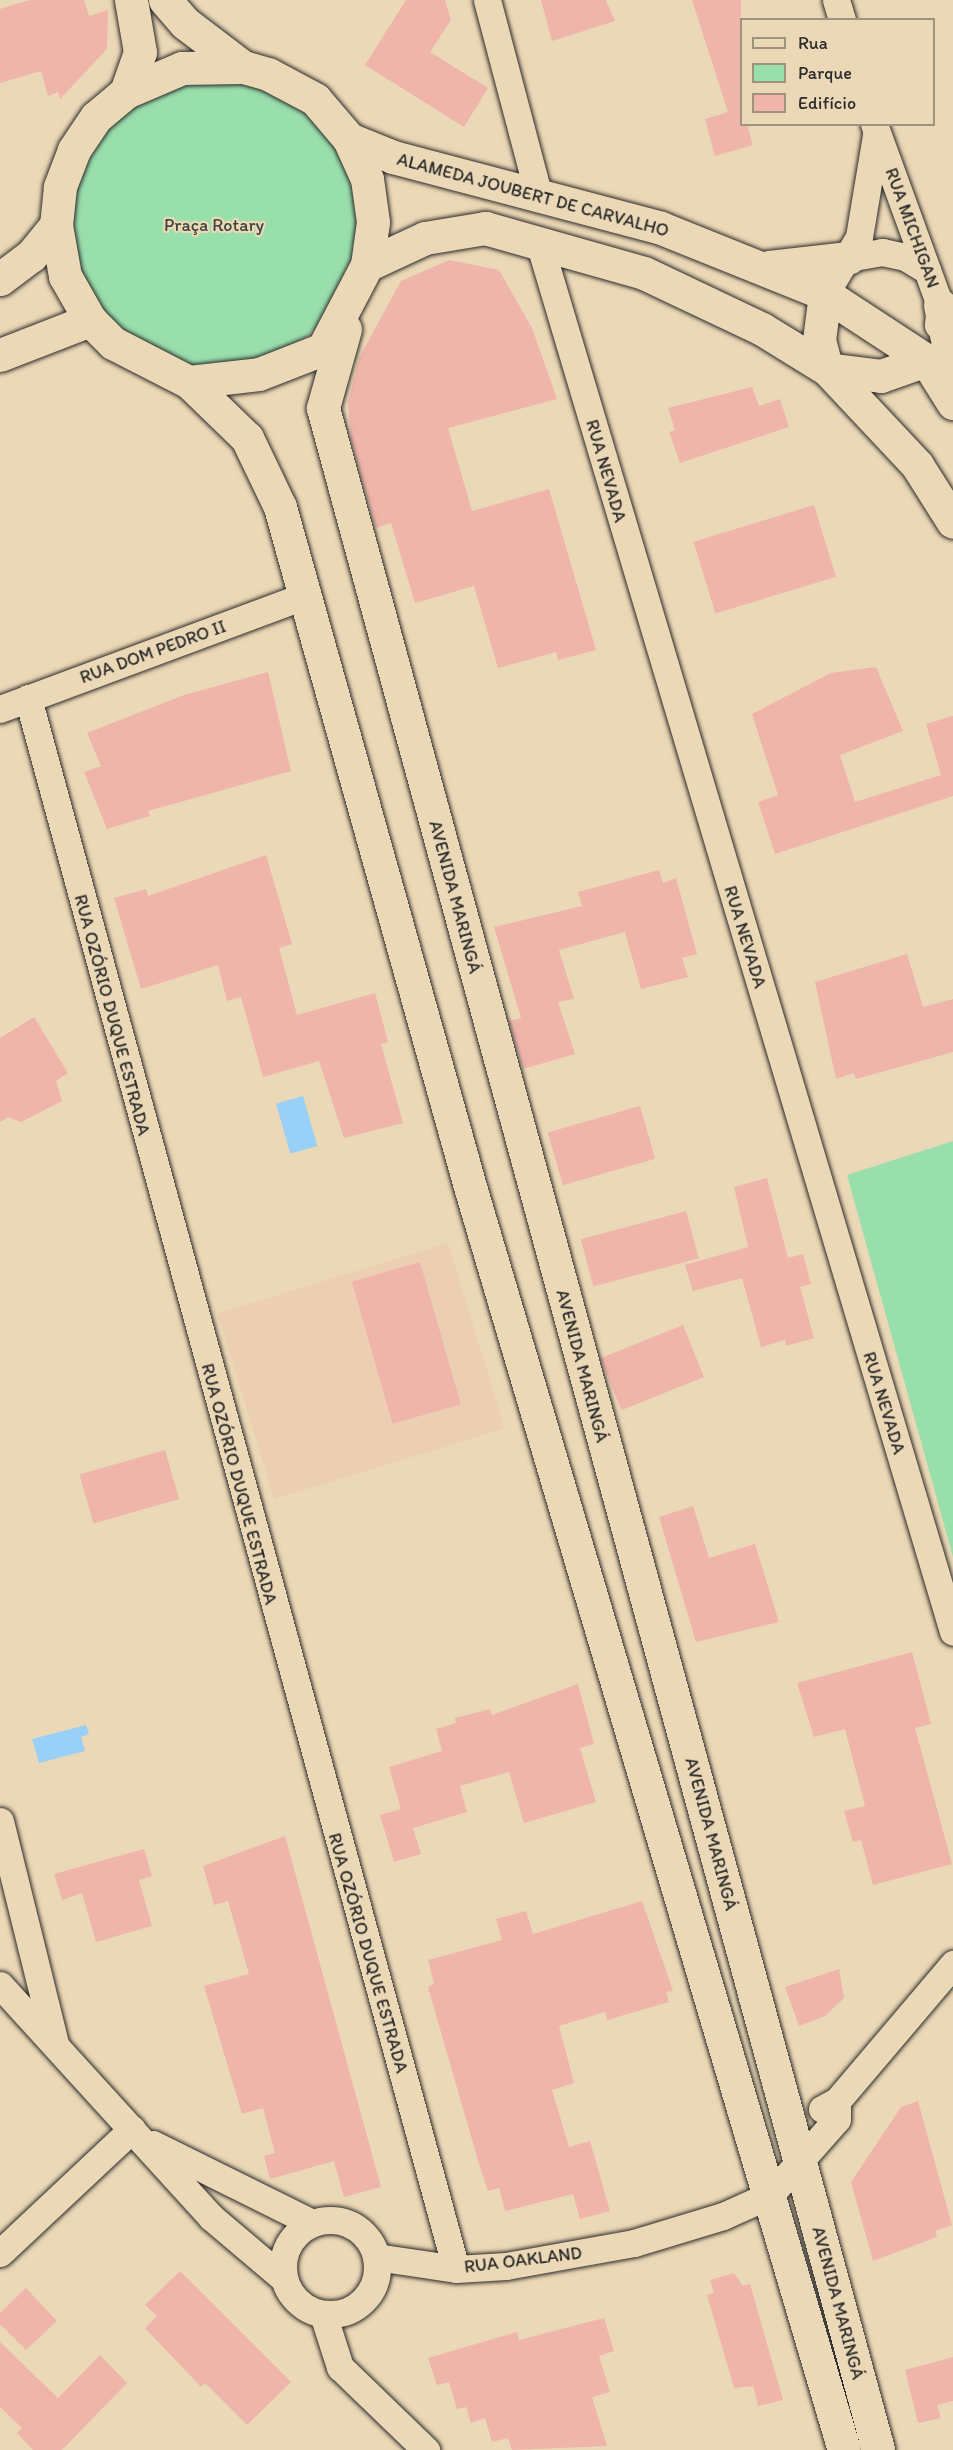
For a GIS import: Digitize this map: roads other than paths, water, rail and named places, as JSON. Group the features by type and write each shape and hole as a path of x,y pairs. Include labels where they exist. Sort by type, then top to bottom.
{"main road":[{"path":"126,92 140,52 131,0"},
{"path":"165,0 185,23 243,67"},
{"path":"243,67 268,74 315,99 349,139 367,179 374,222 364,273 323,349 259,374 189,382 140,362 90,320 65,276 56,225 60,187 74,150 96,117 126,92 182,68 243,67"},
{"name":"ALAMEDA JOUBERT DE CARVALHO","path":"349,139 393,157 538,193 661,228 825,294 939,365 953,402"},
{"path":"0,279 31,256 56,225"},
{"path":"364,273 457,229 485,228 644,273 762,329 827,369 917,465 953,522"},
{"path":"754,266 802,267 848,258"},
{"name":"AVENIDA MARINGÁ","path":"364,273 323,408 878,2450"},
{"path":"825,294 819,340 827,369"},
{"path":"827,369 881,376 939,365 940,305"},
{"path":"0,355 90,320"},
{"name":"AVENIDA MARINGÁ","path":"189,382 247,438 263,467 306,595 471,1190 844,2450"}],"street":[{"path":"487,0 538,193"},
{"path":"836,0 841,18"},
{"name":"RUA MICHIGAN","path":"825,294 859,237 875,128"},
{"name":"RUA MICHIGAN","path":"875,128 940,305"},
{"name":"RUA NEVADA","path":"539,242 953,1632"},
{"path":"848,258 882,252 905,257 927,270"},
{"name":"RUA DOM PEDRO II","path":"0,709 306,595"},
{"name":"RUA OZÓRIO DUQUE ESTRADA","path":"28,698 225,1437 456,2269"},
{"path":"0,1821 56,2050"},
{"path":"798,2154 824,2105 837,2101 953,1964"},
{"path":"0,1985 56,2050 138,2134 211,2217 283,2278 296,2301 323,2314 339,2314 363,2301 375,2283 376,2257 354,2225 326,2219 312,2223 287,2245 283,2278"},
{"path":"138,2134 312,2223"},
{"path":"0,2253 138,2134"},
{"name":"RUA OAKLAND","path":"376,2257 456,2269 506,2266 634,2243 767,2185 798,2154"},
{"path":"323,2314 340,2367 426,2450"}],"water":[{"path":"303,1096 317,1146 290,1154 276,1104"},
{"path":"86,1725 89,1734 81,1737 85,1751 39,1763 32,1739"}],"park label":[{"name":"Praça Rotary","path":"214,225"}]}
